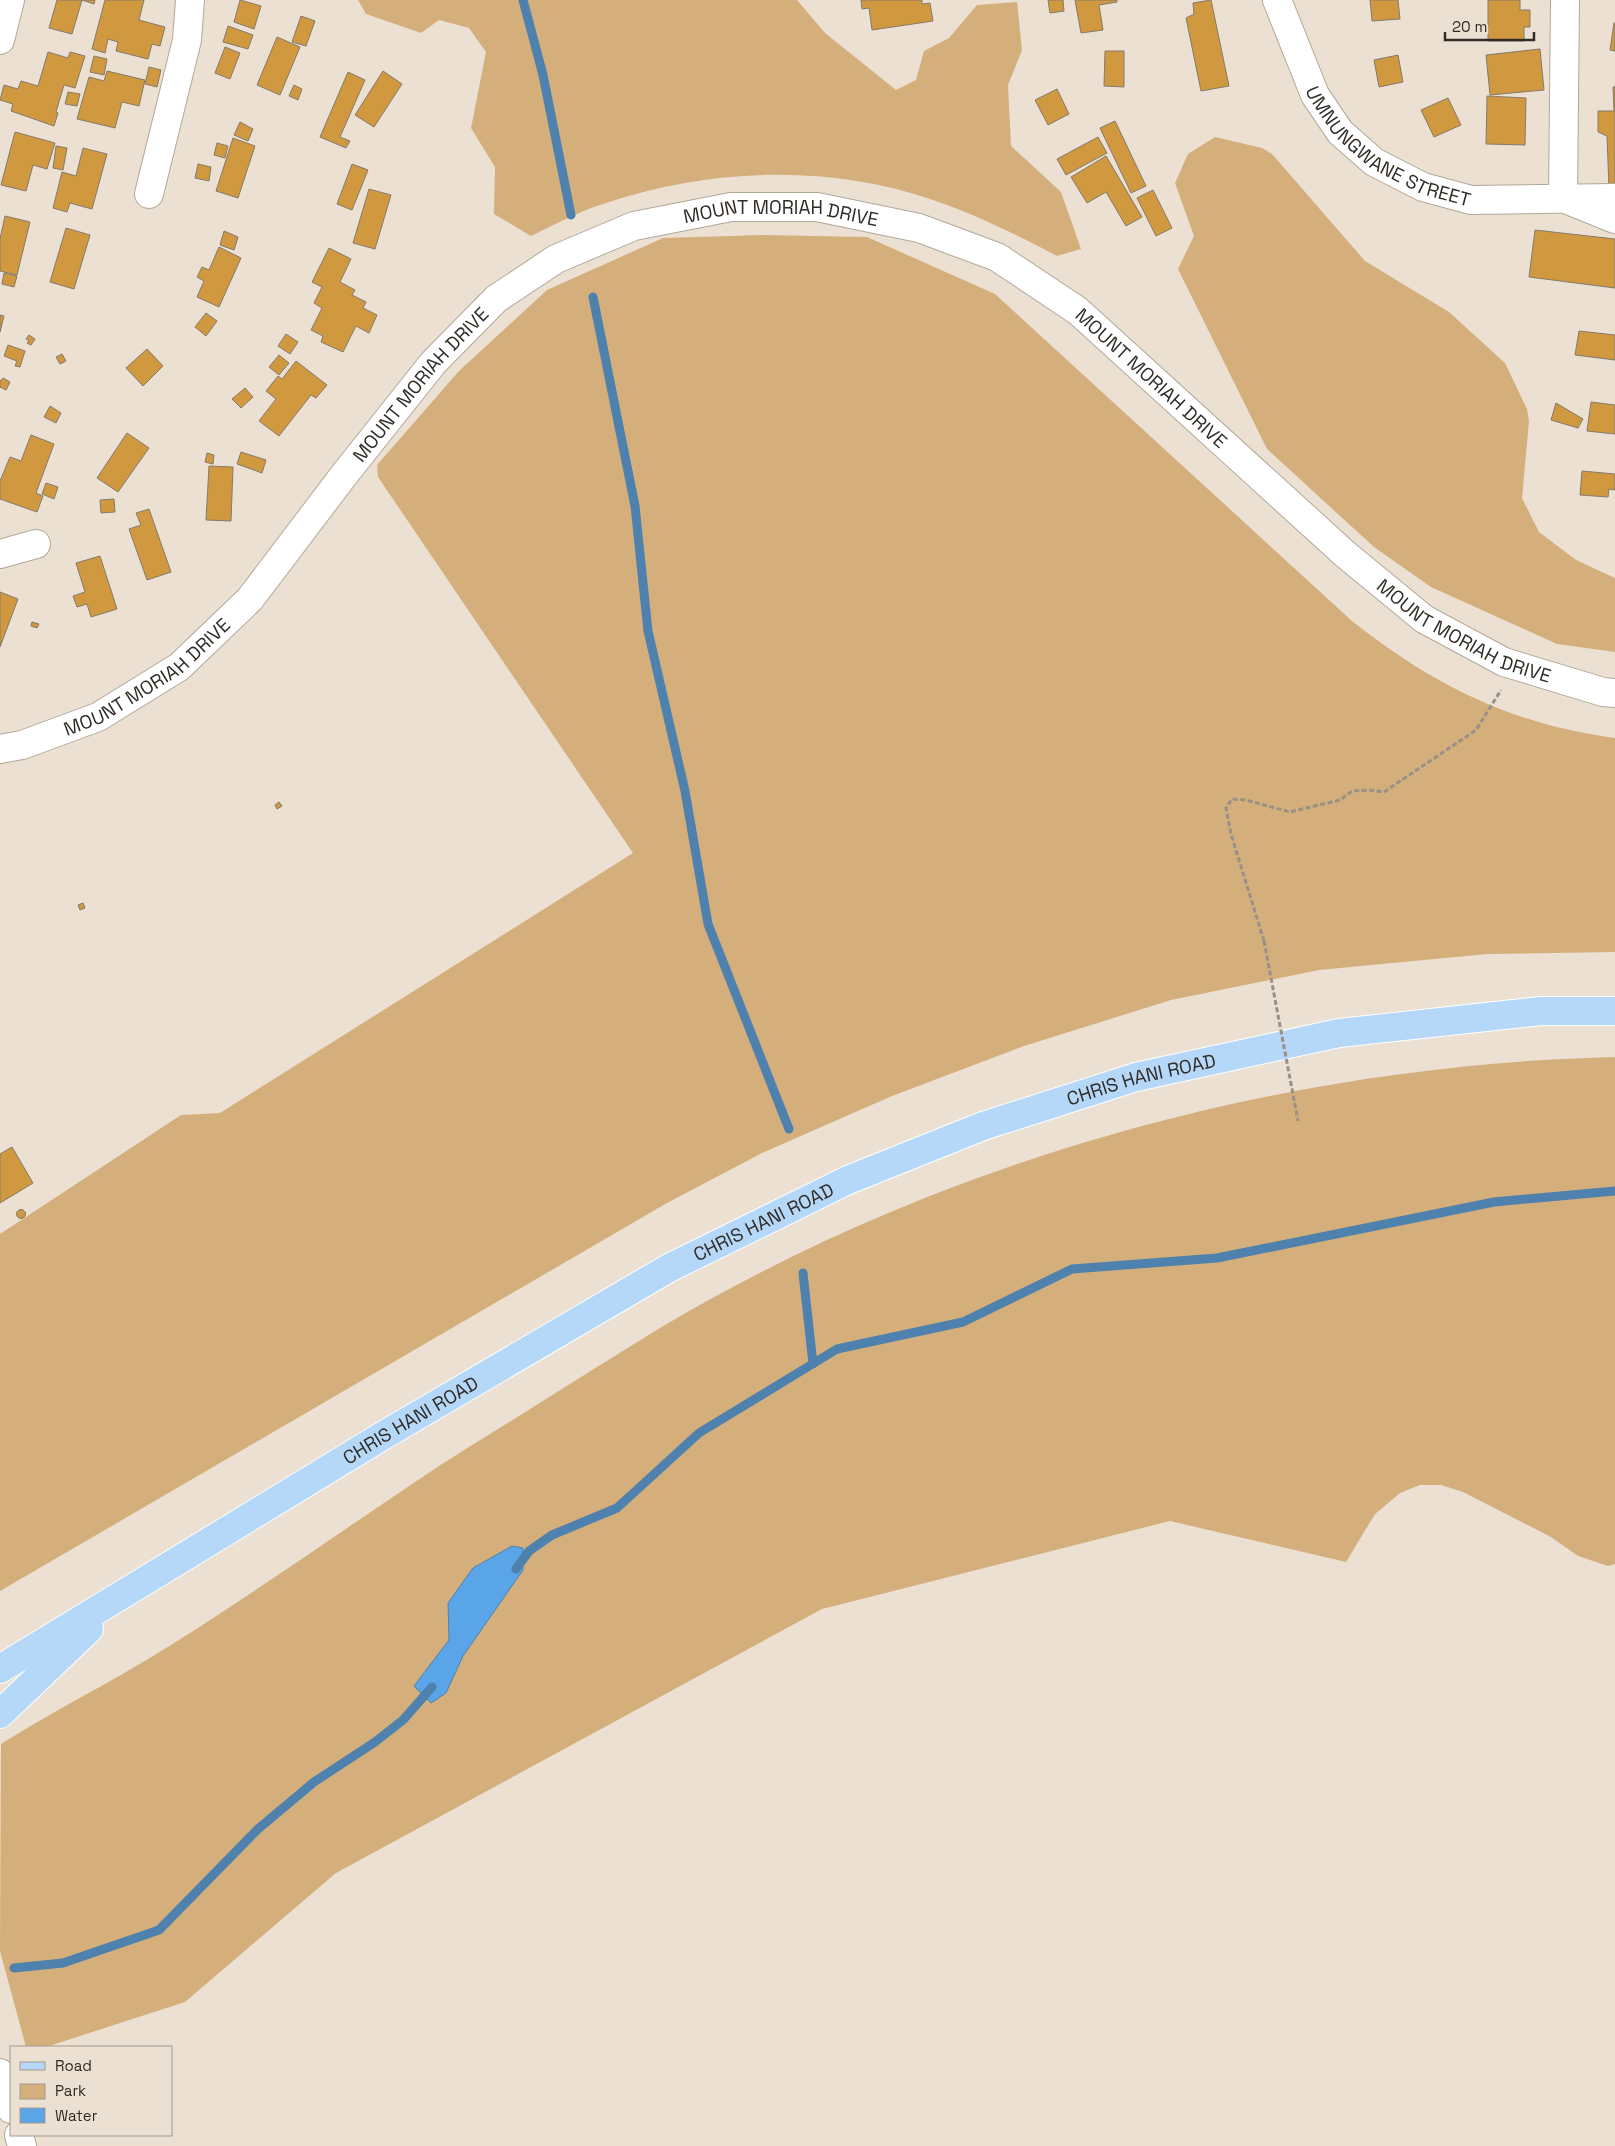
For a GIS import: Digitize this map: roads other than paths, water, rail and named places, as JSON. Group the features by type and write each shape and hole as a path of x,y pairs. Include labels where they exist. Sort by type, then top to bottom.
{"main road":[{"name":"CHRIS HANI ROAD","path":"0,1669 131,1591 384,1435 669,1268 848,1180 982,1126 1136,1077 1339,1033 1542,1011 1615,1011"},
{"path":"0,1714 131,1591"}],"street":[{"path":"0,40 10,0"},
{"path":"149,194 187,40 190,0"},
{"name":"UMNUNGWANE STREET","path":"1277,0 1315,95 1340,132 1374,162 1423,187 1471,200 1615,198"},
{"path":"1563,198 1565,0"},
{"name":"UMNUNGWANE STREET","path":"1563,198 1615,219"},
{"name":"MOUNT MORIAH DRIVE","path":"0,749 22,745 98,717 179,667 250,599 344,475 434,363 496,299 556,259 634,226 731,207 818,207 919,228 997,257 1078,311 1345,554 1424,618 1504,662 1602,692 1615,693"},
{"path":"0,554 36,544"},
{"path":"0,2073 10,2106"}],"water":[{"path":"512,1546 523,1548 523,1570 463,1656 446,1693 431,1703 414,1686 449,1640 448,1603 473,1568"}],"waterway":[{"path":"523,0 543,75 571,215"},
{"path":"593,297 635,506 648,631 685,791 708,924 789,1129"},
{"path":"516,1569 529,1551 552,1535 617,1508 699,1433 837,1349 963,1322 1072,1269 1217,1258 1494,1202 1615,1191"},
{"path":"803,1273 813,1364"},
{"path":"14,1968 63,1963 159,1930 258,1829 314,1782 375,1742 403,1720 432,1687"}]}
